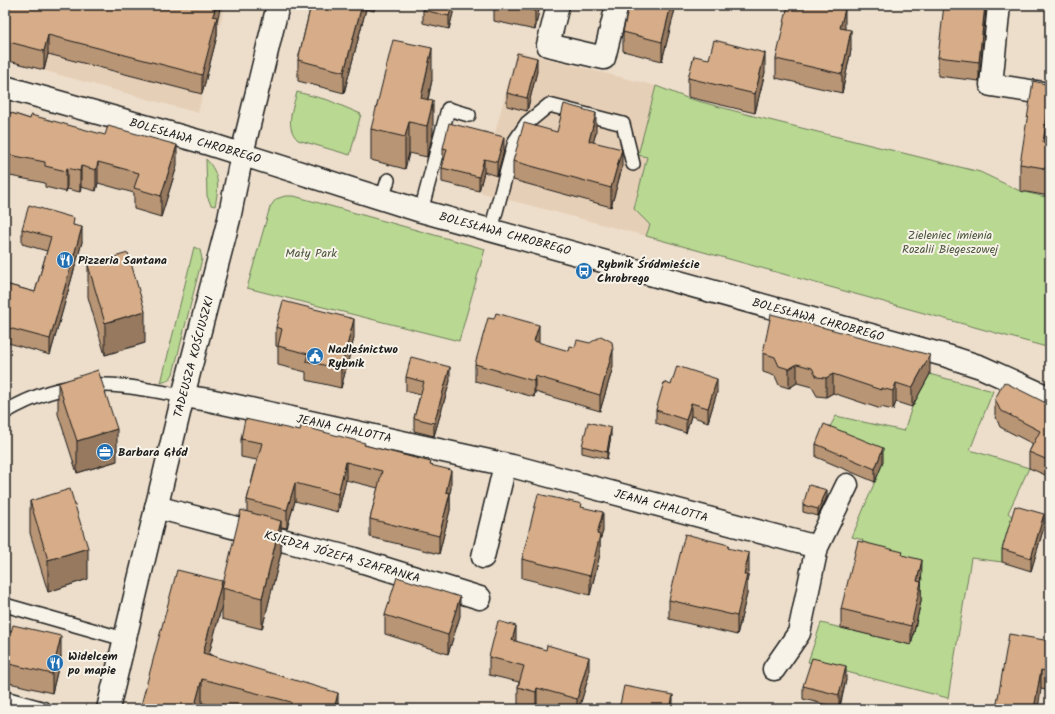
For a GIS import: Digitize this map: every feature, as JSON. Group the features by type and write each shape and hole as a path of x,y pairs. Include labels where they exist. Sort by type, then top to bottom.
{"street":[{"name":"TADEUSZA KOŚCIUSZKI","path":"108,709 183,396 231,212 242,154 278,5"},
{"path":"558,5 548,45 604,58 617,5"},
{"path":"999,5 991,85 1050,94"},
{"name":"BOLESŁAWA CHROBREGO","path":"5,87 242,154 385,190 421,211 925,350 996,373 1050,398"},
{"path":"996,373 1050,384"},
{"name":"JEANA CHALOTTA","path":"183,396 209,400 505,465 817,547"},
{"path":"483,557 505,465"},
{"path":"774,669 799,633 817,547 847,485"},
{"name":"KSIĘDZA JÓZEFA SZAFRANKA","path":"156,507 351,558 480,598"}],"lane":[{"path":"491,230 514,141 527,123 549,104 623,124 633,164"},
{"path":"421,211 448,110 469,115"},
{"path":"5,412 36,396 74,386 94,384 183,396"},
{"path":"5,605 124,639"},
{"path":"5,698 45,709"}],"shaded area":[{"path":"5,5 225,5 198,113 5,60"},
{"path":"517,51 656,86 638,155 647,157 643,174 650,225 646,236 479,192"}],"green space":[{"name":"Zieleniec imienia Rozalii Biegeszowej","path":"656,86 687,98 757,117 980,172 1020,191 1050,198 1050,348 646,236 650,225 634,209 647,157 638,155"},
{"path":"297,92 328,100 361,114 350,155 298,140 291,129 290,123"},
{"path":"206,159 216,175 218,187 215,206 211,205 207,196"},
{"name":"Mały Park","path":"285,196 294,196 485,249 459,341 247,288 270,207 276,199"},
{"path":"194,247 200,250 202,259 173,374 169,380 161,383"},
{"path":"929,374 993,391 970,450 1029,468 1008,513 1015,519 1002,562 971,558 948,698 808,662 821,623 911,645 921,602 858,560 863,540 852,537 883,462 824,437 836,416 904,431 912,407"}],"building":[{"path":"5,5 216,5 213,16 217,17 202,75 48,35 44,51 5,41"},
{"path":"311,5 362,5 344,72 298,60"},
{"path":"424,5 452,5 449,16 423,10"},
{"path":"508,5 536,5 535,11"},
{"path":"629,5 671,5 662,42 623,32"},
{"path":"788,5 825,5 845,9 840,28 851,30 842,74 776,59"},
{"path":"944,5 985,5 979,62 938,57"},
{"path":"393,40 432,48 421,98 433,101 427,126 409,122 405,137 371,129"},
{"path":"714,40 765,53 755,94 688,78 694,56 709,59"},
{"path":"517,53 537,58 527,98 507,93"},
{"path":"1033,81 1050,85 1050,100 1043,142 1050,143 1050,169 1020,164"},
{"path":"564,104 596,113 589,141 622,149 611,188 513,161 524,123 557,132"},
{"path":"5,111 30,119 31,115 105,135 108,126 177,145 161,196 134,188 139,173 98,162 96,170 81,166 80,171 67,168 66,171 45,166 45,162 5,154"},
{"path":"449,123 504,137 497,162 484,159 479,177 442,168 447,149 443,148"},
{"path":"29,205 74,218 73,225 82,227 50,339 5,327 5,284 35,292 51,237 22,229"},
{"path":"128,253 145,311 105,323 88,265"},
{"path":"283,301 354,319 341,369 306,361 308,354 278,346 282,329 276,327"},
{"path":"496,313 539,325 534,341 569,351 570,346 575,347 577,340 590,343 601,336 612,342 613,350 600,395 535,376 534,381 475,364 488,318 494,319"},
{"path":"771,314 930,355 912,388 896,383 893,391 881,388 881,390 833,374 826,378 817,377 812,368 797,364 789,369 779,366 775,357 763,353"},
{"path":"411,357 450,367 434,423 414,418 424,382 406,377"},
{"path":"677,366 717,379 708,408 691,403 686,420 656,410 664,382 671,385"},
{"path":"98,370 117,429 77,441 58,383"},
{"path":"1004,382 1050,405 1050,461 1029,452 1040,431 1000,410 995,399"},
{"path":"245,419 300,431 301,426 365,443 364,445 431,462 430,465 451,470 446,492 450,493 439,536 370,519 382,471 346,462 338,494 295,483 287,510 247,500 262,443 241,439"},
{"path":"588,422 611,428 607,452 582,446"},
{"path":"824,424 883,448 875,469 816,444"},
{"path":"809,485 827,490 818,509 803,505"},
{"path":"70,489 88,548 48,560 30,501"},
{"path":"538,494 582,504 581,507 603,512 597,534 600,535 590,576 522,559"},
{"path":"1015,506 1044,514 1031,558 1002,549"},
{"path":"241,510 281,521 262,598 222,588"},
{"path":"685,534 729,545 728,548 749,553 744,575 747,575 737,616 669,600"},
{"path":"858,541 903,552 902,555 922,560 917,581 921,582 911,626 841,609"},
{"path":"177,570 222,581 203,653 338,693 334,709 290,709 291,702 202,679 194,709 140,709"},
{"path":"397,577 460,597 448,635 385,615"},
{"path":"498,621 516,626 512,640 546,650 547,645 589,657 577,699 537,688 536,692 518,687 524,666 489,657"},
{"path":"13,625 61,636 52,674 5,663 5,630 11,632"},
{"path":"1009,634 1050,641 1050,672 1041,670 1034,709 996,709"},
{"path":"812,658 846,666 839,695 803,686"},
{"path":"624,686 673,695 670,709 619,709"},
{"path":"5,703 31,709 5,709"},
{"path":"836,706 848,709 835,709"}],"place":[{"name":"Pizzeria Santana","path":"65,260"},
{"name":"Rybnik Śródmieście Chrobrego","path":"584,271"},
{"name":"Nadleśnictwo Rybnik","path":"315,356"},
{"name":"Barbara Głód","path":"105,452"},
{"name":"Widelcem po mapie","path":"55,663"}]}
